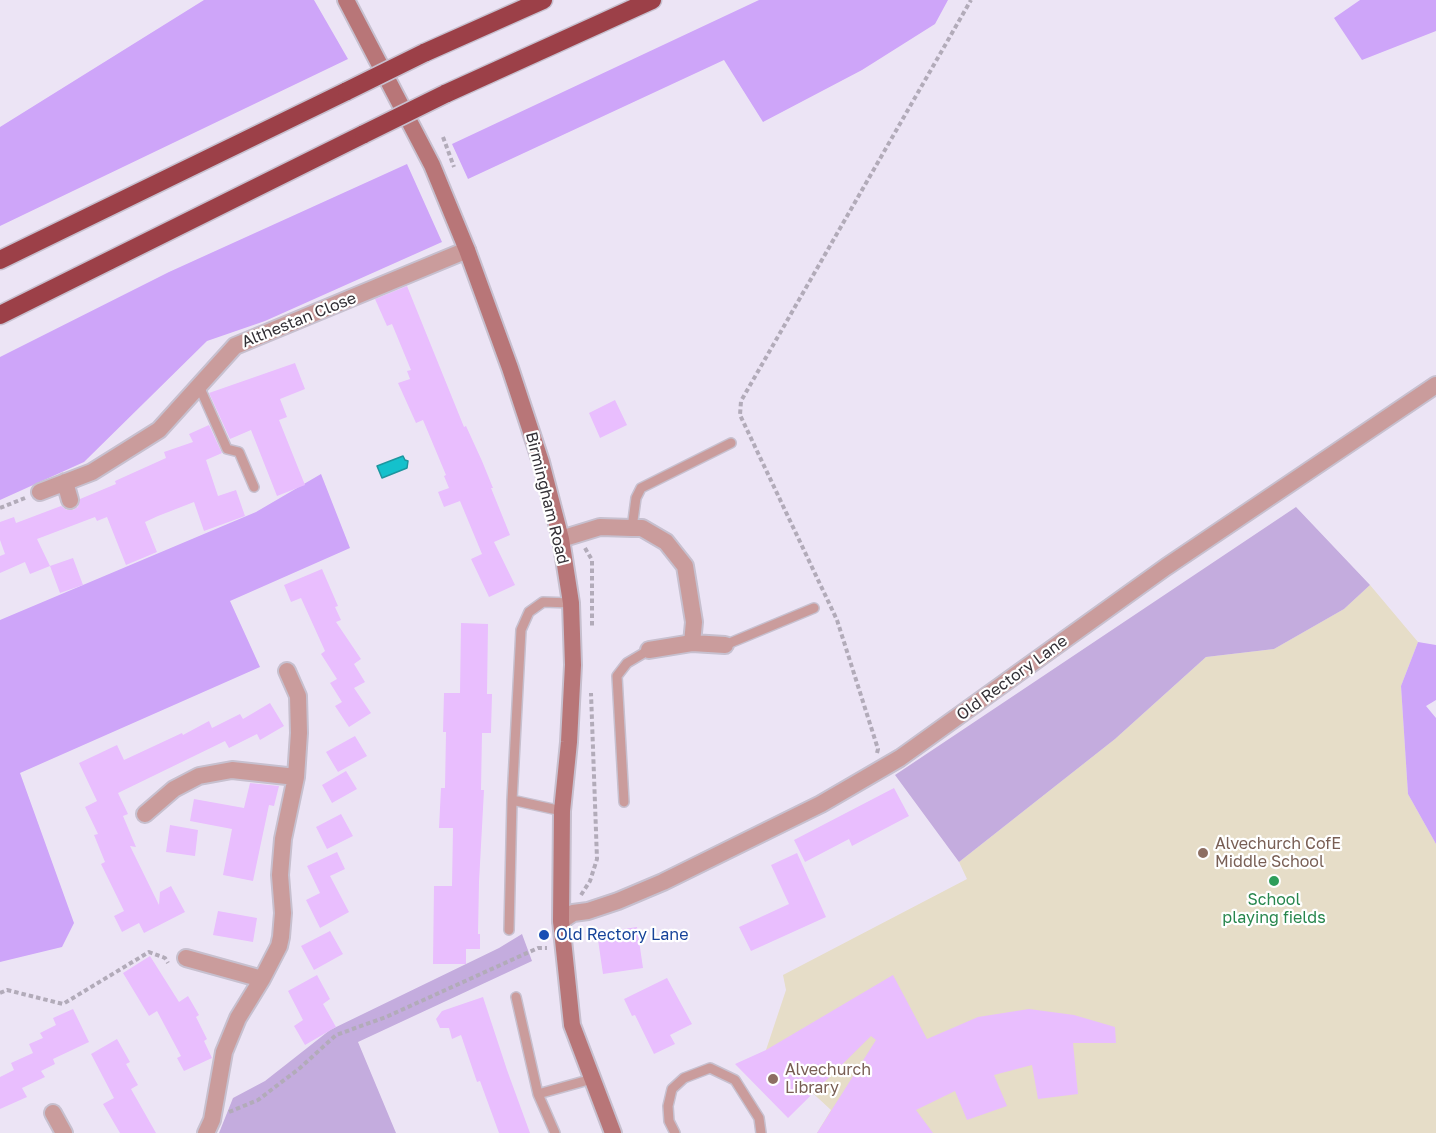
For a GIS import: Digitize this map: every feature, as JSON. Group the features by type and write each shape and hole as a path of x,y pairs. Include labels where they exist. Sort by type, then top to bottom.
{"highway":[{"path":"0,260 424,53 543,0"},
{"path":"0,315 445,94 652,0"}],"main road":[{"name":"Birmingham Road","path":"346,0 432,165 467,250 531,431 561,539 571,603 573,665 562,811 561,921 572,1025 613,1133"}],"street":[{"name":"Althestan Close","path":"40,492 92,472 159,430 235,346 467,250"},
{"name":"Old Rectory Lane","path":"561,921 573,913 618,901 663,882 821,804 900,758 1166,567 1436,385"},
{"path":"64,482 70,500"},
{"path":"561,539 600,527 642,528 666,542 685,566 694,622 692,643"},
{"path":"649,650 692,643 724,645"},
{"path":"209,1126 224,1052 238,1018 262,979 279,946 281,937 283,914 280,874 283,839 296,777 299,733 297,696 287,671"},
{"path":"145,814 174,789 199,776 232,770 296,777"},
{"path":"186,958 262,979"},
{"path":"53,1113 64,1133"}],"lane":[{"path":"199,386 227,449 239,452 254,487"},
{"path":"632,528 636,498 641,488 731,443"},
{"path":"509,930 512,800 521,630 529,612 543,602 571,603"},
{"path":"724,645 814,608"},
{"path":"624,802 617,676 627,663 649,650"},
{"path":"512,800 562,811"},
{"path":"516,997 538,1094 555,1133"},
{"path":"675,1133 669,1121 668,1106 672,1089 684,1078 710,1068 735,1080 759,1118 761,1133"},
{"path":"538,1094 592,1079"}],"path":[{"path":"871,775 878,749 837,621 740,415 741,401 971,0"},
{"path":"0,508 40,492"},
{"path":"579,912 581,892 590,881 597,859 594,781"},
{"path":"209,1126 229,1112 258,1100 300,1068 336,1035 386,1017 485,970 538,948 564,949"},
{"path":"0,993 7,990 63,1004 149,952 165,958 172,968"},
{"path":"227,1103 229,1112"}],"shaded area":[{"path":"204,0 314,0 348,59 0,226 0,127"},
{"path":"759,0 948,0 935,24 862,70 763,122 724,60 468,179 452,144"},
{"path":"1360,0 1436,0 1436,31 1362,60 1334,18"},
{"path":"407,164 442,242 265,321 207,341 84,462 0,500 0,357 169,272"},
{"path":"321,474 350,548 230,601 260,667 20,773 74,923 62,947 0,962 0,620 256,512"},
{"path":"1296,507 1370,585 1344,609 1274,649 1206,657 1115,739 959,862 895,775"},
{"name":"Alvechurch CofE Middle School","path":"1370,585 1418,642 1401,686 1408,794 1436,844 1436,1133 817,1133 831,1110 766,1050 786,990 783,975 967,879 959,862 1115,739 1206,657 1274,649 1344,609"},
{"path":"1418,642 1436,645 1436,700 1426,706 1436,718 1436,844 1408,794 1401,686"},
{"path":"522,934 532,961 358,1042 396,1133 219,1133 233,1098 265,1081 330,1030 499,948"}],"water":[{"path":"403,456 408,461 407,468 382,478 377,466"}],"building":[{"path":"407,286 464,427 466,426 482,461 510,535 494,542 515,585 489,597 471,559 482,554 460,501 444,507 438,492 449,488 444,476 446,475 423,420 416,423 398,383 410,379 407,371 411,370 392,324 387,326 375,299"},
{"path":"295,363 305,389 280,399 287,417 279,420 305,485 277,496 251,430 230,439 209,393"},
{"path":"615,400 627,425 600,438 589,413"},
{"path":"209,425 222,453 206,460 218,496 236,490 245,516 204,531 194,502 158,516 145,522 157,552 126,565 107,517 97,521 95,517 37,539 50,566 30,574 25,562 0,573 0,556 5,554 0,540 0,522 14,517 16,523 61,506 67,510 73,510 78,507 80,499 116,484 115,481 166,458 164,452 193,442 189,434"},
{"path":"73,558 83,585 60,593 50,566"},
{"path":"322,569 338,606 335,607 341,620 336,622 361,659 354,664 365,682 354,688 371,713 349,727 335,706 342,702 330,683 337,679 321,654 325,651 301,598 291,602 284,585"},
{"path":"461,623 488,624 487,694 492,694 491,733 482,733 481,790 484,790 479,882 480,949 466,949 466,964 433,964 434,886 452,886 453,828 439,828 441,788 445,788 444,693 460,693"},
{"path":"270,703 284,726 260,740 257,734 229,748 225,741 118,793 128,814 123,816 136,847 130,846 159,905 160,892 171,886 185,912 144,933 139,923 122,932 114,916 124,911 101,864 105,862 94,835 98,834 85,807 97,801 79,763 117,745 124,760 182,733 183,735 209,721 212,728 240,714 243,719"},
{"path":"355,736 367,756 338,772 326,752"},
{"path":"346,771 357,789 332,803 322,785"},
{"path":"250,783 279,786 274,806 269,805 253,881 223,875 232,829 190,821 194,799 244,808"},
{"path":"894,788 909,816 852,846 849,839 805,862 794,840"},
{"path":"341,814 353,836 327,849 316,827"},
{"path":"170,825 198,830 195,856 166,852"},
{"path":"337,852 345,869 330,876 349,912 320,928 306,900 320,893 307,866"},
{"path":"797,853 826,917 751,951 739,927 789,904 771,865"},
{"path":"218,911 257,918 253,942 213,935"},
{"path":"637,927 643,968 603,974 597,933"},
{"path":"330,931 343,954 314,970 301,946"},
{"path":"150,956 179,1002 188,996 199,1015 196,1017 207,1039 204,1041 212,1058 184,1071 177,1058 181,1056 157,1011 149,1016 123,973"},
{"path":"317,975 330,999 323,1004 336,1027 305,1045 294,1026 303,1020 288,991"},
{"path":"893,975 927,1039 978,1017 1029,1009 1074,1015 1115,1027 1116,1043 1073,1043 1078,1094 1038,1099 1032,1065 994,1075 1007,1106 967,1120 955,1091 916,1110 933,1133 817,1133 876,1040 871,1036 788,1118 735,1064 766,1050"},
{"path":"667,978 692,1024 670,1035 675,1044 654,1054 635,1015 632,1016 624,999"},
{"path":"483,997 530,1133 499,1133 480,1081 477,1082 461,1035 452,1039 449,1028 440,1028 436,1019 442,1011"},
{"path":"73,1009 89,1042 53,1059 55,1064 41,1071 45,1077 22,1088 27,1097 0,1109 0,1077 14,1070 11,1063 33,1053 29,1044 43,1038 40,1033 56,1025 53,1018"},
{"path":"117,1039 130,1062 126,1064 138,1085 131,1089 156,1133 120,1133 103,1104 114,1098 91,1054"}],"place":[{"name":"Alvechurch CofE Middle School","path":"1203,853"},
{"name":"School playing fields","path":"1274,881"},
{"name":"Old Rectory Lane","path":"544,935"},
{"name":"Alvechurch Library","path":"773,1079"}]}
